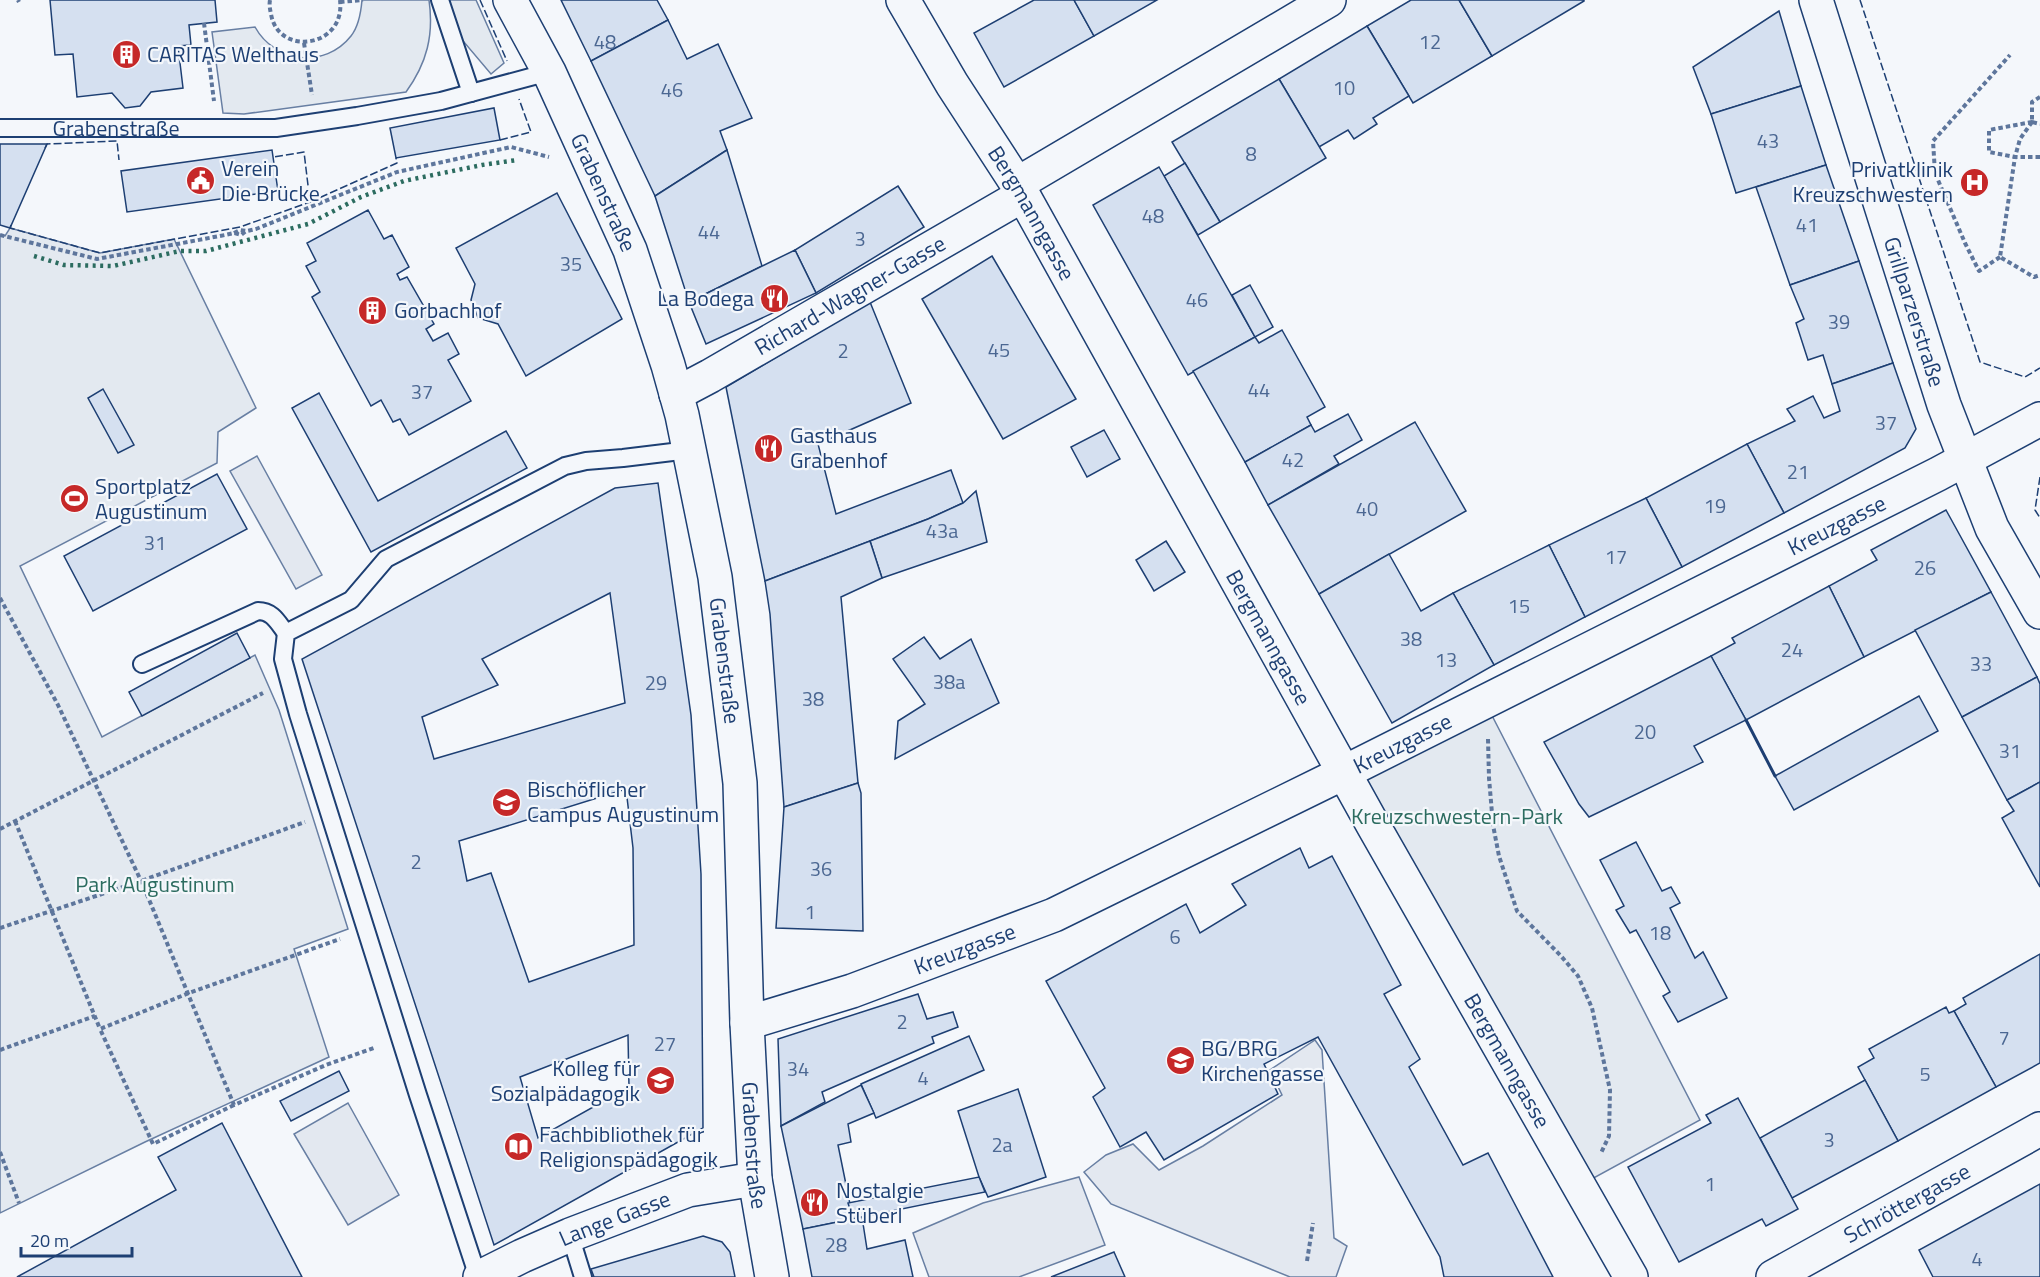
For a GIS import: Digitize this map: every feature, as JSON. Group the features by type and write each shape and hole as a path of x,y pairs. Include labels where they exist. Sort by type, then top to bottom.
{"street":[{"name":"Grabenstraße","path":"510,0 549,72 630,249 676,394 689,450 715,577 740,783 754,1179 772,1277"},
{"name":"Bergmanngasse","path":"903,0 952,84 1020,190 1344,773 1631,1277"},
{"name":"Richard-Wagner-Gasse","path":"676,394 862,289 1146,108 1329,0"},
{"name":"Grillparzerstraße","path":"1816,0 1944,405 1992,528 2040,612"},
{"name":"Kreuzgasse","path":"747,1023 852,991 1054,915 1344,773 1965,461 2040,418"},
{"name":"Schröttergasse","path":"1773,1277 2040,1129"},
{"name":"Lange Gasse","path":"479,1277 570,1235 688,1190 754,1179"}],"lane":[{"path":"440,0 471,93"},
{"name":"Grabenstraße","path":"0,128 276,128 441,101 549,72"},
{"path":"286,633 351,600 386,558 566,466 586,461 689,450"},
{"path":"142,664 258,610 265,610 272,614 286,633 283,659 288,680 400,1039 479,1277"},
{"path":"570,1235 583,1277"}],"path":[{"path":"270,0 272,23 285,37 304,43 324,38 337,22 340,1 363,0"},
{"path":"204,24 217,129"},
{"path":"304,43 316,123"},
{"path":"2010,55 1933,141 1935,173 1979,271 2000,257 2015,157 2020,139 2032,122 2032,102 2040,97"},
{"path":"2040,124 2032,122 1989,130 1989,152 2015,157 2040,157"},
{"path":"0,235 97,259 234,233 242,235 247,231 397,172 510,147 551,157 556,154"},
{"path":"2000,257 2034,277 2040,275"},
{"path":"0,598 58,705 141,881 234,1105"},
{"path":"0,829 288,680"},
{"path":"1485,702 1493,825 1508,886 1517,911 1578,976 1592,1008 1610,1090 1609,1136 1595,1165 1579,1186"},
{"path":"0,928 141,881 329,813"},
{"path":"15,821 100,1029 153,1144 234,1105 326,1065 400,1039"},
{"path":"100,1029 189,993 366,929"},
{"path":"0,1050 95,1016"},
{"path":"0,1152 19,1203"},
{"path":"1306,1261 1313,1223"}],"green space":[{"path":"362,0 429,0 430,25 427,48 419,70 406,92 244,114 223,113 212,32 255,27 275,48 287,54 314,57 328,54 340,47 351,36 358,23"},
{"path":"447,0 476,0 504,63 491,74 458,35"},
{"name":"Park Augustinum","path":"10,228 100,253 174,239 256,408 218,432 217,463 20,566 102,737 255,655 279,710 348,929 294,949 329,1057 145,1142 0,1213 0,235 5,236"},
{"name":"Kreuzschwestern-Park","path":"1485,702 1700,1120 1579,1186 1344,773"}],"shaded area":[{"path":"257,456 322,575 296,589 230,471"},
{"path":"1315,1040 1322,1050 1334,1238 1347,1246 1336,1277 1290,1277 1111,1204 1084,1172 1106,1155 1133,1144 1159,1170 1203,1146 1282,1095 1270,1070"},
{"path":"348,1103 399,1195 348,1225 294,1134"},
{"path":"1079,1177 1105,1245 1019,1277 929,1277 913,1233 983,1203"}],"building":[{"name":"CARITAS Welthaus","path":"50,0 215,0 217,22 189,25 191,45 178,46 183,88 151,92 140,106 125,108 112,93 77,97 73,54 55,55"},
{"path":"561,0 657,0 668,20 591,61"},
{"path":"1034,0 1074,0 1094,36 1004,87 974,33"},
{"path":"1074,0 1157,0 1094,36"},
{"path":"1411,0 1459,0 1492,56 1413,103 1367,26"},
{"path":"1459,0 1584,0 1584,1 1492,56"},
{"path":"1779,11 1801,86 1711,114 1693,67"},
{"path":"668,20 687,59 718,44 752,118 720,131 727,150 655,196 591,61"},
{"path":"1367,26 1409,96 1373,118 1377,124 1354,139 1348,130 1319,147 1279,79"},
{"path":"1279,79 1326,158 1220,222 1172,142"},
{"path":"1801,86 1826,165 1736,193 1711,114"},
{"path":"494,108 500,140 396,158 390,128"},
{"path":"0,144 47,144 10,228 0,225"},
{"name":"Verein Die Brücke","path":"272,150 278,191 127,212 121,171"},
{"path":"727,150 762,266 689,302 655,196"},
{"path":"1185,163 1220,222 1198,235 1164,176"},
{"path":"1826,165 1859,261 1790,285 1756,187"},
{"path":"1159,167 1255,337 1188,375 1093,205"},
{"path":"898,186 924,227 816,293 795,250"},
{"path":"557,193 622,319 526,376 498,324 478,318 471,300 475,284 456,248"},
{"name":"Gorbachhof","path":"368,210 384,239 392,235 409,267 397,274 400,280 407,277 434,324 426,329 433,341 448,333 459,354 448,360 471,401 409,435 400,419 393,422 381,400 371,406 312,297 320,292 306,266 316,261 307,243"},
{"path":"795,250 816,293 706,344 689,302"},
{"path":"992,256 1076,399 1003,439 922,299"},
{"path":"1859,261 1893,363 1832,384 1823,355 1808,360 1796,323 1804,319 1790,285"},
{"path":"1250,285 1273,327 1255,337 1232,295"},
{"path":"870,302 911,403 818,444 836,514 951,470 963,503 928,519 765,581 726,387"},
{"path":"1282,330 1325,407 1307,417 1311,425 1245,462 1193,371 1255,337 1259,343"},
{"path":"1893,363 1916,429 1905,448 1784,513 1747,444 1795,421 1787,409 1813,396 1824,418 1840,411 1832,384"},
{"path":"103,389 134,445 118,453 88,398"},
{"path":"319,393 378,501 506,431 527,468 371,552 292,408"},
{"path":"1348,414 1362,440 1334,456 1339,464 1268,505 1245,462 1311,425 1315,432"},
{"path":"1415,422 1466,511 1319,594 1268,505"},
{"path":"1104,430 1120,459 1087,477 1071,447"},
{"path":"1747,444 1784,513 1682,567 1646,498"},
{"path":"217,474 247,529 93,611 64,556"},
{"path":"658,483 691,715 701,874 703,1128 494,1245 302,659 615,488","holes":["610,593 625,703 434,759 422,717 498,685 482,659","626,789 633,848 634,945 529,982 491,873 467,881 459,841","628,1035 629,1087 538,1138 520,1077"]},
{"path":"976,491 987,542 882,578 870,541 963,503"},
{"path":"1646,498 1682,567 1585,617 1549,545"},
{"path":"1946,510 1991,592 1864,657 1829,586 1877,560 1871,550"},
{"path":"870,541 882,578 841,597 858,783 784,807 770,614 765,581"},
{"path":"1166,541 1185,572 1154,591 1136,560"},
{"path":"1549,545 1585,617 1494,665 1453,593"},
{"path":"1389,554 1421,611 1453,593 1494,665 1392,723 1319,594"},
{"path":"1829,586 1864,657 1746,720 1711,656 1735,643 1732,638"},
{"path":"1991,592 2037,677 1962,717 1915,630"},
{"path":"237,633 250,658 142,716 129,692"},
{"path":"924,637 940,659 971,639 999,703 895,759 898,721 925,704 893,659"},
{"path":"1711,656 1746,720 1694,746 1703,762 1589,817 1579,804 1544,742"},
{"path":"2037,677 2040,684 2040,782 2007,800 1962,717"},
{"path":"1919,696 1938,731 1794,810 1775,776"},
{"path":"2040,782 2040,887 2002,818 2014,811 2007,800"},
{"path":"858,783 861,793 863,931 776,928 784,807"},
{"path":"1636,842 1662,891 1671,887 1680,903 1670,908 1695,958 1703,952 1727,998 1678,1022 1663,996 1670,992 1636,930 1630,933 1616,910 1624,906 1600,860"},
{"name":"BG/BRG Kirchengasse","path":"1300,848 1309,868 1332,856 1401,985 1384,994 1420,1059 1409,1067 1463,1165 1488,1153 1553,1277 1444,1277 1440,1257 1318,1037 1264,1064 1278,1094 1164,1160 1146,1132 1120,1147 1093,1097 1105,1088 1046,981 1186,904 1200,933 1246,905 1232,884"},
{"path":"2040,954 2040,1063 1996,1087 1954,1011 1966,1004 1963,998"},
{"path":"918,994 927,1019 953,1012 958,1027 932,1037 934,1043 822,1092 825,1102 781,1126 778,1039"},
{"path":"1946,1007 1949,1013 1954,1011 1996,1087 1898,1141 1858,1067 1874,1058 1869,1049"},
{"path":"969,1036 984,1070 876,1118 861,1084"},
{"path":"339,1071 349,1091 291,1121 280,1101"},
{"path":"1865,1080 1898,1141 1792,1198 1760,1138"},
{"path":"861,1085 874,1113 848,1124 851,1142 838,1145 853,1219 803,1229 781,1126"},
{"path":"1018,1089 1046,1177 988,1197 979,1177 958,1111"},
{"path":"1738,1098 1798,1209 1766,1226 1762,1219 1679,1262 1628,1167 1711,1123 1706,1115"},
{"path":"222,1123 302,1277 17,1277 176,1190 158,1157"},
{"path":"979,1177 985,1192 853,1219 848,1203"},
{"path":"2040,1184 2040,1277 1933,1277 1919,1250"},
{"path":"862,1217 867,1249 905,1240 913,1277 812,1277 803,1229"},
{"path":"703,1236 722,1242 730,1252 735,1277 594,1277 591,1269"},
{"path":"1114,1252 1125,1277 1051,1277"}],"hedge":[{"path":"34,256 64,265 113,266 180,251 206,251 308,224 361,197 404,181 517,160"}],"fence":[{"path":"480,0 507,61"},
{"path":"1860,0 1980,362 2025,377 2040,368"},
{"path":"500,140 531,132 519,99"},
{"path":"45,148 47,144 117,141 119,160"},
{"path":"11,225 10,228 100,253 240,227 310,202 304,152 273,157"},
{"path":"310,202 397,163 396,158"},
{"path":"2040,477 2035,510 2040,518"}],"wall":[{"path":"1746,720 1775,776"}],"place":[{"name":"CARITAS Welthaus","path":"126,54"},
{"name":"Verein Die Brücke","path":"200,181"},
{"name":"Privatklinik Kreuzschwestern","path":"1974,182"},
{"name":"La Bodega","path":"775,298"},
{"name":"Gorbachhof","path":"373,310"},
{"name":"Gasthaus Grabenhof","path":"769,448"},
{"name":"Sportplatz Augustinum","path":"74,499"},
{"name":"Bischöflicher Campus Augustinum","path":"506,802"},
{"name":"BG/BRG Kirchengasse","path":"1180,1061"},
{"name":"Kolleg für Sozialpädagogik","path":"661,1081"},
{"name":"Fachbibliothek für Religionspädagogik","path":"518,1147"},
{"name":"Nostalgie Stüberl","path":"815,1203"}]}
